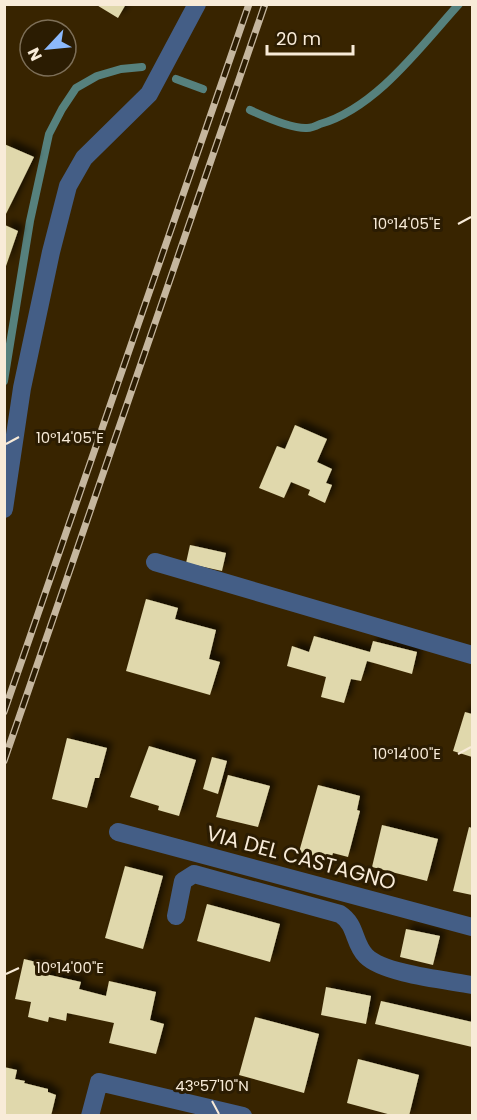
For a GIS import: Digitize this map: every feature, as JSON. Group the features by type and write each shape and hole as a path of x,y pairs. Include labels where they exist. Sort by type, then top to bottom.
{"street":[{"path":"4,509 22,387 51,252 68,186 84,159 149,94 197,4"},
{"path":"156,562 472,655"},
{"name":"VIA DEL CASTAGNO","path":"118,832 472,927"},
{"path":"176,916 183,881 194,874 340,914 348,919 366,956 383,968 472,985"},
{"path":"90,1116 99,1082 243,1116"}],"building":[{"path":"95,4 126,4 118,18"},
{"path":"4,144 34,157 4,218"},
{"path":"5,225 18,231 5,269"},
{"path":"295,425 327,439 317,462 332,469 326,483 332,485 325,503 308,495 310,490 291,482 284,498 259,488 277,446 285,449"},
{"path":"190,545 226,553 222,571 186,563"},
{"path":"146,599 178,608 175,619 216,630 209,659 220,662 210,695 126,671"},
{"path":"314,636 370,652 373,641 417,652 412,674 367,661 361,681 351,679 344,703 321,697 326,677 287,666 292,646 309,652"},
{"path":"465,712 472,714 472,757 453,751"},
{"path":"67,738 107,748 99,778 95,778 87,808 52,799"},
{"path":"149,746 196,760 179,816 158,810 159,806 130,797"},
{"path":"212,757 227,761 218,794 203,789"},
{"path":"228,775 270,786 258,827 216,817"},
{"path":"318,785 360,796 357,810 360,811 348,857 333,853 331,860 299,852"},
{"path":"382,825 438,839 427,881 372,867"},
{"path":"469,827 472,828 472,895 453,891"},
{"path":"125,866 163,876 143,949 105,938"},
{"path":"207,904 280,924 270,962 197,941"},
{"path":"406,929 440,936 433,965 400,957"},
{"path":"24,959 44,964 41,973 81,982 79,989 106,996 109,981 156,992 150,1020 164,1024 156,1054 109,1043 114,1023 67,1013 66,1021 49,1017 48,1022 28,1017 31,1002 15,999"},
{"path":"326,987 371,996 366,1024 321,1015"},
{"path":"381,1001 472,1022 472,1047 375,1024"},
{"path":"255,1017 319,1034 304,1093 239,1075"},
{"path":"358,1059 419,1075 409,1116 395,1116 347,1103"},
{"path":"4,1067 17,1070 15,1079 48,1089 48,1092 56,1095 51,1116 4,1116"}],"waterway":[{"path":"250,110 278,122 301,128 312,127 340,116 379,90 459,4"},
{"path":"4,381 30,221 49,134 76,88 97,76 121,69 142,67"},
{"path":"176,79 203,89"}],"railway":[{"path":"4,712 249,4"},
{"path":"4,761 265,4"}]}
